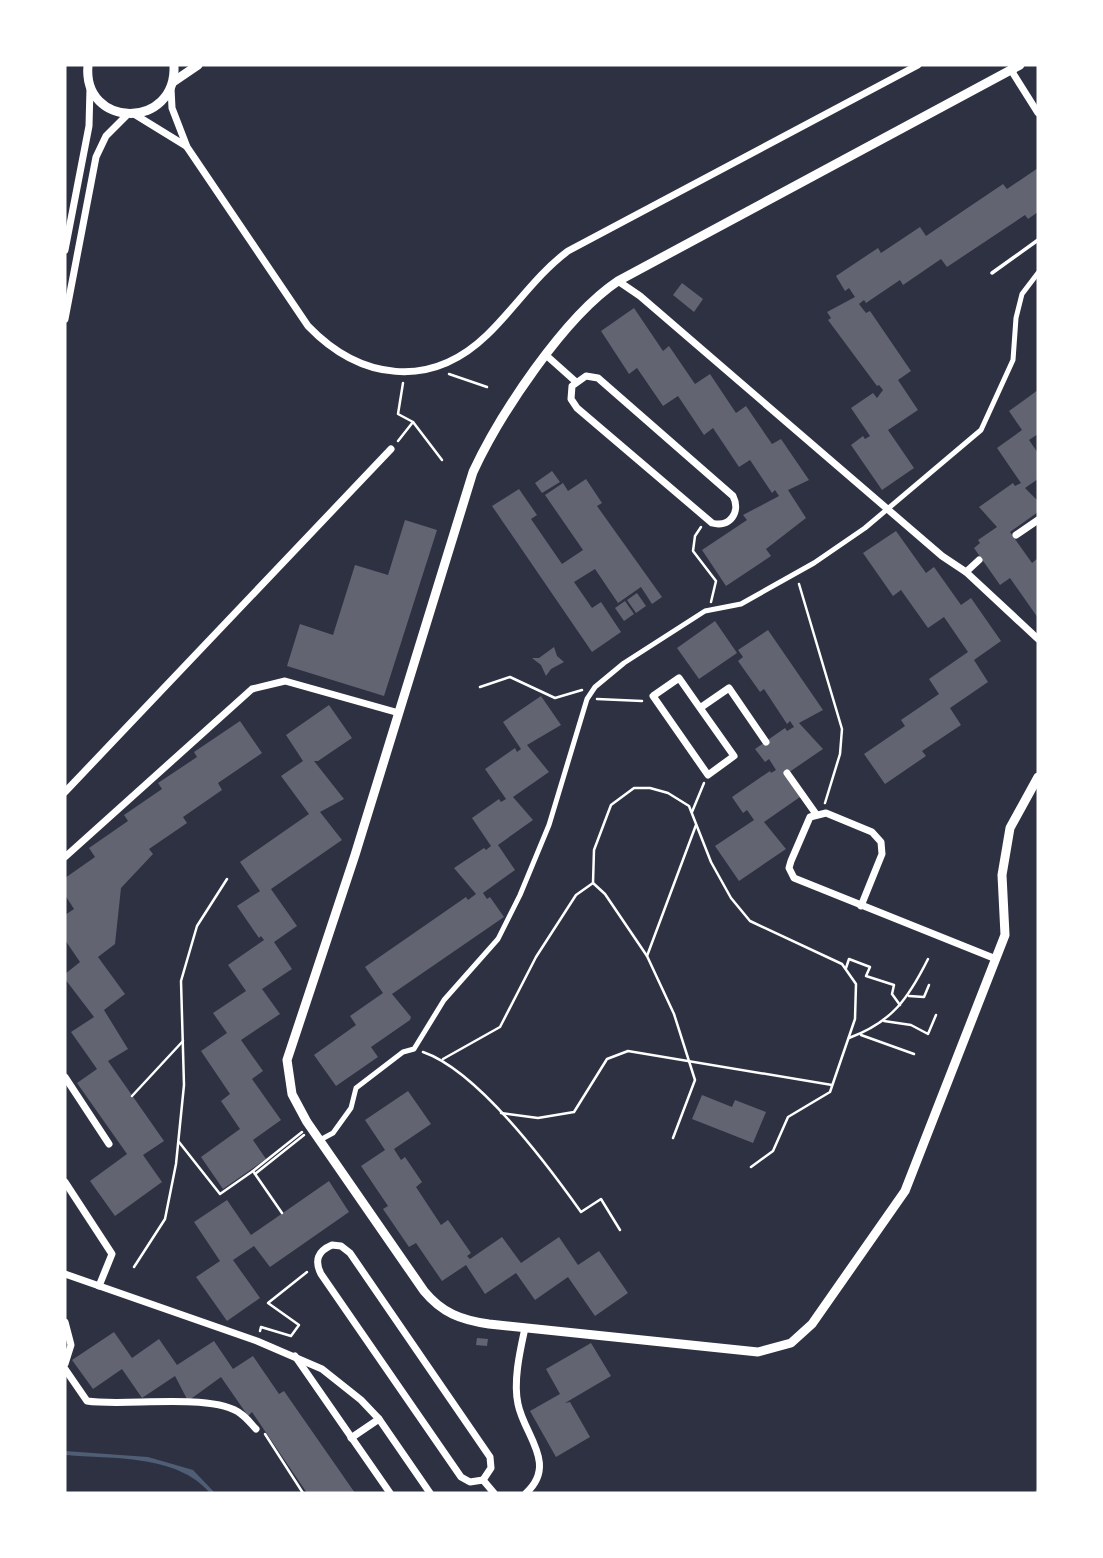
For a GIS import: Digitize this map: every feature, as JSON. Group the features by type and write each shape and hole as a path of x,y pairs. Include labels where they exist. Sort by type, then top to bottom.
{"street":[{"path":"174,65 172,108 187,147 308,326 330,347 356,363 403,372 432,368 458,358 478,343 540,274 568,251 918,65"},
{"path":"65,319 96,157 106,136 131,114 156,106 172,85 198,65"},
{"path":"1020,65 618,281 587,307 547,356 483,451 473,472 399,713 287,1060 292,1094 311,1127 434,1302 466,1321 758,1352 791,1343 811,1324 905,1191 1005,934 1002,875 1010,828 1038,777"},
{"path":"65,250 89,126 90,87 86,67"},
{"path":"1011,70 1038,113"},
{"path":"90,87 105,106 131,114 187,147"},
{"path":"320,1140 333,1133 351,1108 356,1088 403,1052 414,1049 444,1000 498,939 520,895 549,825 586,699 595,687 624,663 709,610 741,604 796,573 890,510 981,430 1013,360 1016,318 1022,294 1038,272"},
{"path":"618,281 640,296 765,401 942,556 965,572 1038,639"},
{"path":"547,356 575,381"},
{"path":"586,376 598,378 733,496 735,513 728,522 717,524 706,518 577,408 570,398 575,381 586,376"},
{"path":"65,792 370,475 391,449"},
{"path":"1016,535 1038,520"},
{"path":"965,572 979,560"},
{"path":"680,678 734,756 708,775 653,696 680,678"},
{"path":"65,857 251,690 285,681 399,713"},
{"path":"700,708 729,688 766,742"},
{"path":"788,773 819,813 872,832 881,842 881,854 861,906"},
{"path":"819,813 807,822 791,861 791,873 800,880 861,906 996,959"},
{"path":"65,1077 110,1144"},
{"path":"65,1182 112,1254 99,1286"},
{"path":"341,1245 350,1253 490,1457 491,1468 483,1480 470,1482 461,1477 318,1267 319,1253 325,1248 341,1245"},
{"path":"65,1274 257,1341 295,1356 337,1380 379,1419 430,1493"},
{"path":"65,1322 71,1345 65,1366 86,1401 176,1400 215,1405 241,1413 256,1429"},
{"path":"525,1328 518,1403 537,1448 540,1465 538,1477 526,1493"},
{"path":"295,1356 390,1493"},
{"path":"351,1438 379,1419"},
{"path":"483,1480 494,1493"}],"lane":[{"path":"992,273 1038,240"}],"path":[{"path":"432,368 487,387"},
{"path":"403,372 398,414 413,422 442,460"},
{"path":"391,449 413,422"},
{"path":"706,518 695,536 693,551 716,581 709,610"},
{"path":"796,573 842,729 840,754 819,813"},
{"path":"480,687 510,677 555,698 595,687"},
{"path":"586,699 640,702 653,696"},
{"path":"692,812 708,775"},
{"path":"673,1138 695,1080 674,1014 647,956 605,894 593,883 594,850 611,805 634,788 650,788 668,793 689,806 711,862 731,898 750,921 842,964 856,984 855,1019 830,1092 788,1117 774,1151 751,1167"},
{"path":"647,956 697,823"},
{"path":"134,1267 165,1219 178,1141 184,1085 181,981 197,926 227,879"},
{"path":"443,1059 500,1027 536,957 576,895 593,883"},
{"path":"846,970 849,959 870,967 866,976 894,985 892,994 900,1005"},
{"path":"849,1038 881,1021 900,1005 909,996 928,959"},
{"path":"909,996 924,997 929,985"},
{"path":"881,1021 896,1021 928,1034 936,1015"},
{"path":"859,1034 914,1054"},
{"path":"132,1096 183,1041"},
{"path":"414,1049 443,1059 501,1113 581,1212 601,1199 620,1230"},
{"path":"501,1113 538,1118 574,1112 607,1059 628,1051 832,1085"},
{"path":"178,1141 220,1194 254,1173 311,1127"},
{"path":"254,1173 282,1213"},
{"path":"257,1341 261,1327 290,1336 299,1325 268,1303 278,1292 318,1267"},
{"path":"256,1429 263,1432 303,1493"}],"water":[{"path":"65,1451 148,1457 193,1470 215,1493 210,1493 196,1480 180,1471 162,1465 123,1458 65,1455"}],"building":[{"path":"1038,168 1038,212 1028,219 1025,215 947,267 941,259 903,285 900,280 866,303 864,300 859,304 866,313 870,311 911,371 898,380 918,410 888,430 914,468 882,490 851,445 863,436 865,439 870,436 851,408 873,393 877,398 883,390 877,386 828,320 831,318 827,312 855,297 849,288 845,291 836,276 878,248 881,253 920,227 926,236 1003,184 1007,189"},
{"path":"682,283 703,299 694,312 673,295"},
{"path":"634,308 663,351 669,346 695,384 710,374 736,413 746,406 772,444 781,439 809,480 788,490 806,518 766,549 771,556 726,586 702,550 747,520 743,515 779,496 775,490 772,493 750,460 739,467 713,428 704,435 678,396 663,406 637,368 629,374 601,331"},
{"path":"1038,390 1038,434 1029,440 1038,453 1038,479 1025,488 1038,501 1038,512 1010,532 1032,563 1038,558 1038,618 1010,578 1000,585 974,548 980,543 978,540 997,527 979,507 1013,483 1015,486 1021,483 997,448 1022,430 1009,411"},
{"path":"552,471 560,482 542,493 535,483"},
{"path":"586,479 602,503 597,506 662,597 652,604 641,587 618,603 595,569 574,582 592,608 601,602 621,632 592,652 492,506 519,489 537,515 531,519 562,564 583,550 545,495 563,483 568,491"},
{"path":"405,520 437,530 384,696 287,666 300,624 333,635 355,565 388,575"},
{"path":"896,531 926,573 934,567 961,605 971,598 1001,641 974,660 988,682 950,708 961,725 922,751 926,756 885,784 864,754 905,726 901,720 939,694 929,679 968,652 944,617 928,628 901,590 893,596 863,553"},
{"path":"637,593 646,606 636,613 627,600"},
{"path":"625,601 634,614 624,621 615,608"},
{"path":"715,621 737,653 699,679 677,648"},
{"path":"768,630 823,710 799,723 823,749 785,775 800,797 764,822 786,849 739,881 715,846 754,820 747,810 743,813 732,797 770,771 771,773 776,770 769,759 765,762 755,749 785,728 787,731 794,727 790,721 787,724 764,689 760,692 738,661 743,657 738,650"},
{"path":"554,647 557,656 564,662 551,669 546,676 541,665 532,658 539,658"},
{"path":"541,696 561,725 527,745 549,772 513,797 533,820 498,845 515,870 483,893 487,899 490,897 504,917 392,994 411,1017 410,1020 371,1047 378,1057 336,1086 314,1055 356,1025 350,1016 383,993 365,967 466,897 468,900 476,894 454,868 491,846 472,818 499,799 501,802 506,799 485,769 515,748 517,752 521,749 503,722"},
{"path":"329,705 352,738 314,761 344,799 320,812 342,840 271,889 297,926 274,942 292,969 262,989 280,1014 241,1040 263,1071 252,1079 281,1120 253,1140 266,1159 223,1189 201,1157 240,1129 221,1101 230,1094 201,1051 227,1033 213,1013 246,991 228,965 264,940 261,936 259,938 237,906 260,891 240,862 309,814 281,776 303,761 286,735"},
{"path":"240,721 262,753 218,783 222,790 183,817 187,823 149,849 153,854 121,888 115,944 98,957 125,994 104,1010 128,1049 108,1061 164,1141 143,1155 162,1182 115,1216 90,1181 127,1154 77,1083 97,1069 71,1032 94,1017 65,979 65,974 80,962 65,940 65,915 74,909 65,895 65,878 95,857 89,848 128,821 124,815 162,789 158,783 197,757 194,752"},
{"path":"408,1091 431,1124 394,1149 401,1160 405,1157 422,1182 416,1187 441,1225 448,1220 471,1253 467,1256 470,1259 502,1237 521,1263 559,1237 578,1265 599,1251 628,1293 595,1316 568,1277 535,1300 516,1273 485,1294 466,1265 442,1281 416,1243 409,1247 383,1209 388,1206 361,1166 385,1150 365,1120"},
{"path":"702,1095 732,1107 735,1100 766,1112 753,1143 692,1119"},
{"path":"329,1181 349,1212 270,1267 254,1246 233,1260 260,1298 227,1321 196,1277 220,1261 194,1222 227,1200 251,1235"},
{"path":"114,1332 132,1358 159,1339 177,1365 214,1341 233,1369 253,1356 279,1394 284,1391 355,1493 307,1493 252,1412 248,1416 221,1377 188,1401 175,1376 142,1398 122,1369 93,1389 72,1360"},
{"path":"477,1338 488,1339 487,1346 476,1345"},
{"path":"591,1343 611,1376 565,1403 570,1402 590,1437 556,1457 530,1411 560,1394 546,1369"}]}
